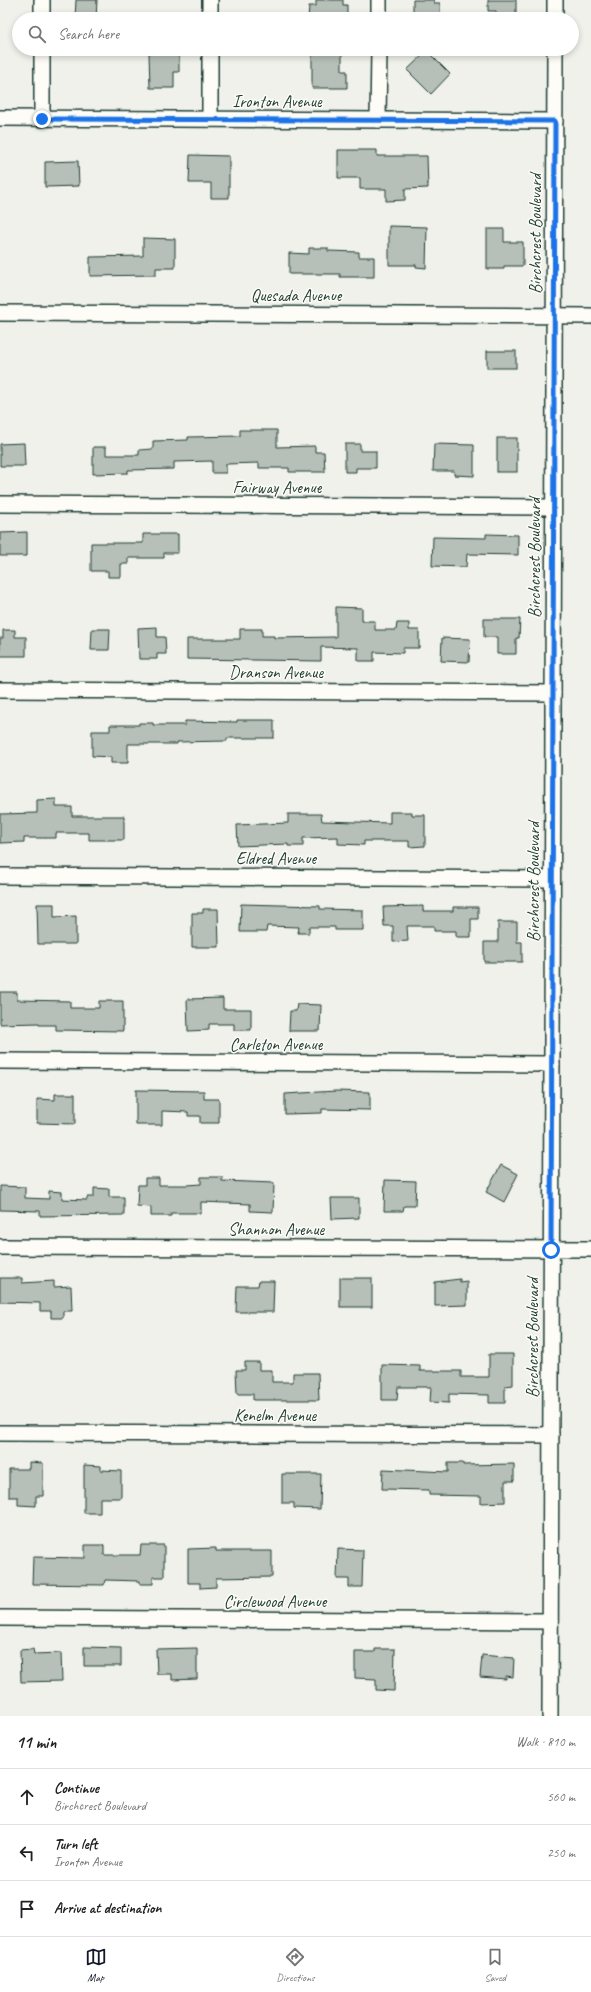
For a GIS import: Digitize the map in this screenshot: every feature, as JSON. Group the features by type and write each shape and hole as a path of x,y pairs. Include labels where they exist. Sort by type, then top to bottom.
{"street":[{"path":"42,0 42,12"},
{"path":"210,0 210,12"},
{"path":"379,0 379,12"},
{"path":"555,12 556,0"},
{"path":"42,56 42,119"},
{"path":"210,56 210,120"},
{"path":"378,120 379,56"},
{"name":"Birchcrest Boulevard","path":"550,1716 553,315 555,56"},
{"name":"Ironton Avenue","path":"0,118 555,121"},
{"name":"Quesada Avenue","path":"0,313 591,316"},
{"name":"Fairway Avenue","path":"0,504 553,507"},
{"name":"Dranson Avenue","path":"0,690 552,693"},
{"name":"Eldred Avenue","path":"0,876 552,878"},
{"name":"Carleton Avenue","path":"0,1061 552,1064"},
{"name":"Shannon Avenue","path":"0,1247 591,1249"},
{"name":"Kenelm Avenue","path":"0,1433 551,1435"},
{"name":"Circlewood Avenue","path":"0,1618 550,1621"}],"building":[{"path":"76,0 97,0 96,12 75,12"},
{"path":"316,0 343,0 343,5 347,5 347,12 309,12 309,6 316,6"},
{"path":"413,0 434,0 434,3 440,3 440,12 413,12"},
{"path":"488,0 516,0 516,12 488,11"},
{"path":"149,56 179,56 179,72 174,72 174,88 150,88"},
{"path":"312,56 342,56 342,71 347,71 347,88 312,88"},
{"path":"422,56 432,56 450,74 431,94 407,70"},
{"path":"338,150 377,150 377,156 427,156 428,188 405,189 405,200 386,201 386,189 360,189 360,178 338,178"},
{"path":"190,155 229,156 229,198 211,198 211,183 189,183"},
{"path":"78,161 79,186 45,187 45,162"},
{"path":"389,226 427,227 426,268 416,267 416,265 389,265"},
{"path":"487,229 504,229 504,242 523,242 523,266 504,266 504,269 487,269"},
{"path":"143,238 175,239 175,268 156,268 156,275 90,276 90,257 143,256"},
{"path":"309,248 328,248 328,251 359,252 359,257 374,257 374,277 340,277 340,274 289,274 289,253 309,254"},
{"path":"487,351 516,351 516,368 487,368"},
{"path":"240,430 277,430 277,447 315,446 315,452 324,452 325,472 289,472 289,468 259,468 259,463 226,464 226,473 212,473 212,461 174,462 174,469 128,470 128,473 93,474 93,447 106,447 106,455 139,455 139,450 153,449 153,441 188,440 188,437 240,436"},
{"path":"497,438 517,438 517,472 497,472"},
{"path":"24,443 25,466 0,466 0,444"},
{"path":"345,444 360,444 360,451 376,451 376,468 356,468 356,472 345,472"},
{"path":"434,444 474,445 474,476 454,475 454,471 433,471"},
{"path":"27,532 27,556 0,556 0,533"},
{"path":"143,534 178,534 178,553 164,553 164,558 128,558 128,564 121,564 121,577 108,577 108,571 91,571 91,543 143,543"},
{"path":"486,534 518,535 518,555 467,554 466,567 432,566 433,537 486,538"},
{"path":"336,607 362,608 362,621 375,621 375,630 396,630 397,623 409,623 409,630 419,630 419,648 403,648 403,653 374,652 374,661 358,661 358,648 321,647 321,661 187,659 187,639 240,639 240,629 262,629 262,636 274,636 274,638 336,637"},
{"path":"484,619 520,619 519,638 516,638 516,654 497,654 497,637 484,637"},
{"path":"157,627 157,637 165,637 166,654 157,654 157,659 139,659 138,628"},
{"path":"92,629 110,629 109,650 91,650"},
{"path":"3,630 15,630 15,637 26,637 26,656 0,656 0,638 3,638"},
{"path":"442,638 470,639 469,662 441,661"},
{"path":"237,720 274,720 274,738 227,738 227,741 177,742 177,744 128,744 128,763 111,763 111,757 92,756 92,731 110,731 110,725 139,725 139,723 153,723 153,725 185,725 185,721 237,722"},
{"path":"56,799 56,807 72,807 72,816 124,816 124,840 89,840 89,833 56,833 56,838 24,838 24,842 0,843 0,814 37,813 37,800"},
{"path":"390,812 412,812 412,815 425,815 425,846 409,847 409,841 364,841 364,845 338,844 338,837 303,838 303,846 288,846 288,844 238,846 237,825 288,823 288,814 321,814 322,821 390,823"},
{"path":"37,904 54,904 54,917 76,916 76,944 38,944"},
{"path":"241,904 320,906 320,909 363,910 363,930 335,930 335,927 309,927 309,933 298,933 299,927 267,926 266,932 240,932"},
{"path":"423,906 423,911 453,911 453,907 478,907 478,919 471,919 471,937 456,937 456,931 434,931 434,926 407,926 408,941 393,942 393,926 384,926 383,907"},
{"path":"203,909 218,909 219,947 192,947 192,913 203,913"},
{"path":"498,922 517,922 517,942 522,942 522,962 484,962 484,942 498,942"},
{"path":"0,992 17,992 17,1000 70,1001 70,1008 99,1008 99,1001 123,1001 123,1031 56,1030 56,1025 39,1025 39,1023 0,1024"},
{"path":"223,998 223,1009 251,1009 251,1030 234,1030 234,1024 209,1024 209,1030 188,1031 187,999"},
{"path":"297,1004 321,1005 320,1031 289,1031 290,1011 296,1011"},
{"path":"136,1090 204,1091 204,1099 219,1099 219,1123 200,1123 200,1116 188,1116 188,1112 162,1111 162,1125 136,1125"},
{"path":"336,1091 370,1092 370,1110 322,1109 322,1113 285,1114 285,1094"},
{"path":"55,1094 75,1094 75,1124 37,1123 37,1099 55,1100"},
{"path":"501,1165 518,1174 504,1202 486,1192"},
{"path":"201,1177 222,1177 222,1181 274,1183 273,1212 250,1211 250,1204 201,1202 201,1213 171,1213 171,1216 151,1216 151,1207 137,1206 138,1185 145,1185 145,1178 159,1178 159,1185 186,1185 201,1184"},
{"path":"385,1180 416,1181 415,1206 404,1206 403,1211 384,1211"},
{"path":"0,1186 25,1187 25,1198 49,1199 49,1191 62,1192 62,1199 87,1200 87,1197 94,1197 94,1188 109,1189 109,1197 124,1197 124,1215 40,1216 40,1211 0,1210"},
{"path":"331,1198 359,1198 359,1218 332,1219"},
{"path":"0,1278 22,1278 22,1283 54,1281 54,1287 71,1286 72,1311 63,1311 63,1318 51,1318 51,1311 40,1311 40,1303 0,1302"},
{"path":"340,1278 372,1278 372,1307 340,1307"},
{"path":"460,1279 460,1282 467,1281 467,1305 435,1306 435,1282"},
{"path":"259,1281 274,1281 273,1312 236,1312 237,1286 258,1286"},
{"path":"489,1354 513,1354 513,1385 505,1386 505,1403 489,1403 489,1395 449,1394 449,1403 430,1402 431,1387 398,1387 397,1400 382,1400 382,1365 420,1366 420,1371 461,1371 461,1377 489,1377"},
{"path":"245,1362 259,1362 259,1370 272,1370 272,1382 293,1382 293,1373 318,1373 319,1400 253,1400 253,1394 237,1394 236,1370 245,1370"},
{"path":"29,1462 43,1463 43,1496 36,1496 36,1506 18,1505 18,1497 9,1497 9,1469 29,1469"},
{"path":"448,1463 463,1463 463,1465 514,1464 514,1481 505,1481 505,1502 481,1503 481,1496 429,1495 429,1490 382,1489 383,1469 448,1472"},
{"path":"84,1465 101,1466 101,1470 121,1471 121,1498 100,1498 100,1513 84,1513"},
{"path":"282,1474 321,1474 320,1509 294,1508 294,1503 282,1503"},
{"path":"85,1545 104,1545 104,1555 140,1555 141,1545 164,1545 164,1577 153,1577 153,1584 140,1584 140,1581 105,1580 104,1585 32,1584 33,1557 85,1558"},
{"path":"216,1548 216,1551 272,1551 272,1577 216,1578 216,1587 200,1588 200,1583 188,1583 188,1549"},
{"path":"338,1549 363,1550 362,1587 349,1587 349,1579 337,1579"},
{"path":"84,1647 121,1648 121,1666 84,1666"},
{"path":"197,1648 197,1679 172,1680 172,1674 157,1674 156,1649"},
{"path":"33,1649 34,1654 61,1653 62,1681 21,1682 20,1650"},
{"path":"375,1649 395,1649 394,1691 376,1690 376,1679 355,1678 355,1652 375,1652"},
{"path":"482,1655 514,1658 513,1677 506,1676 506,1679 480,1677"}],"route":[{"path":"42,119 555,121 553,315 551,1250"}]}
